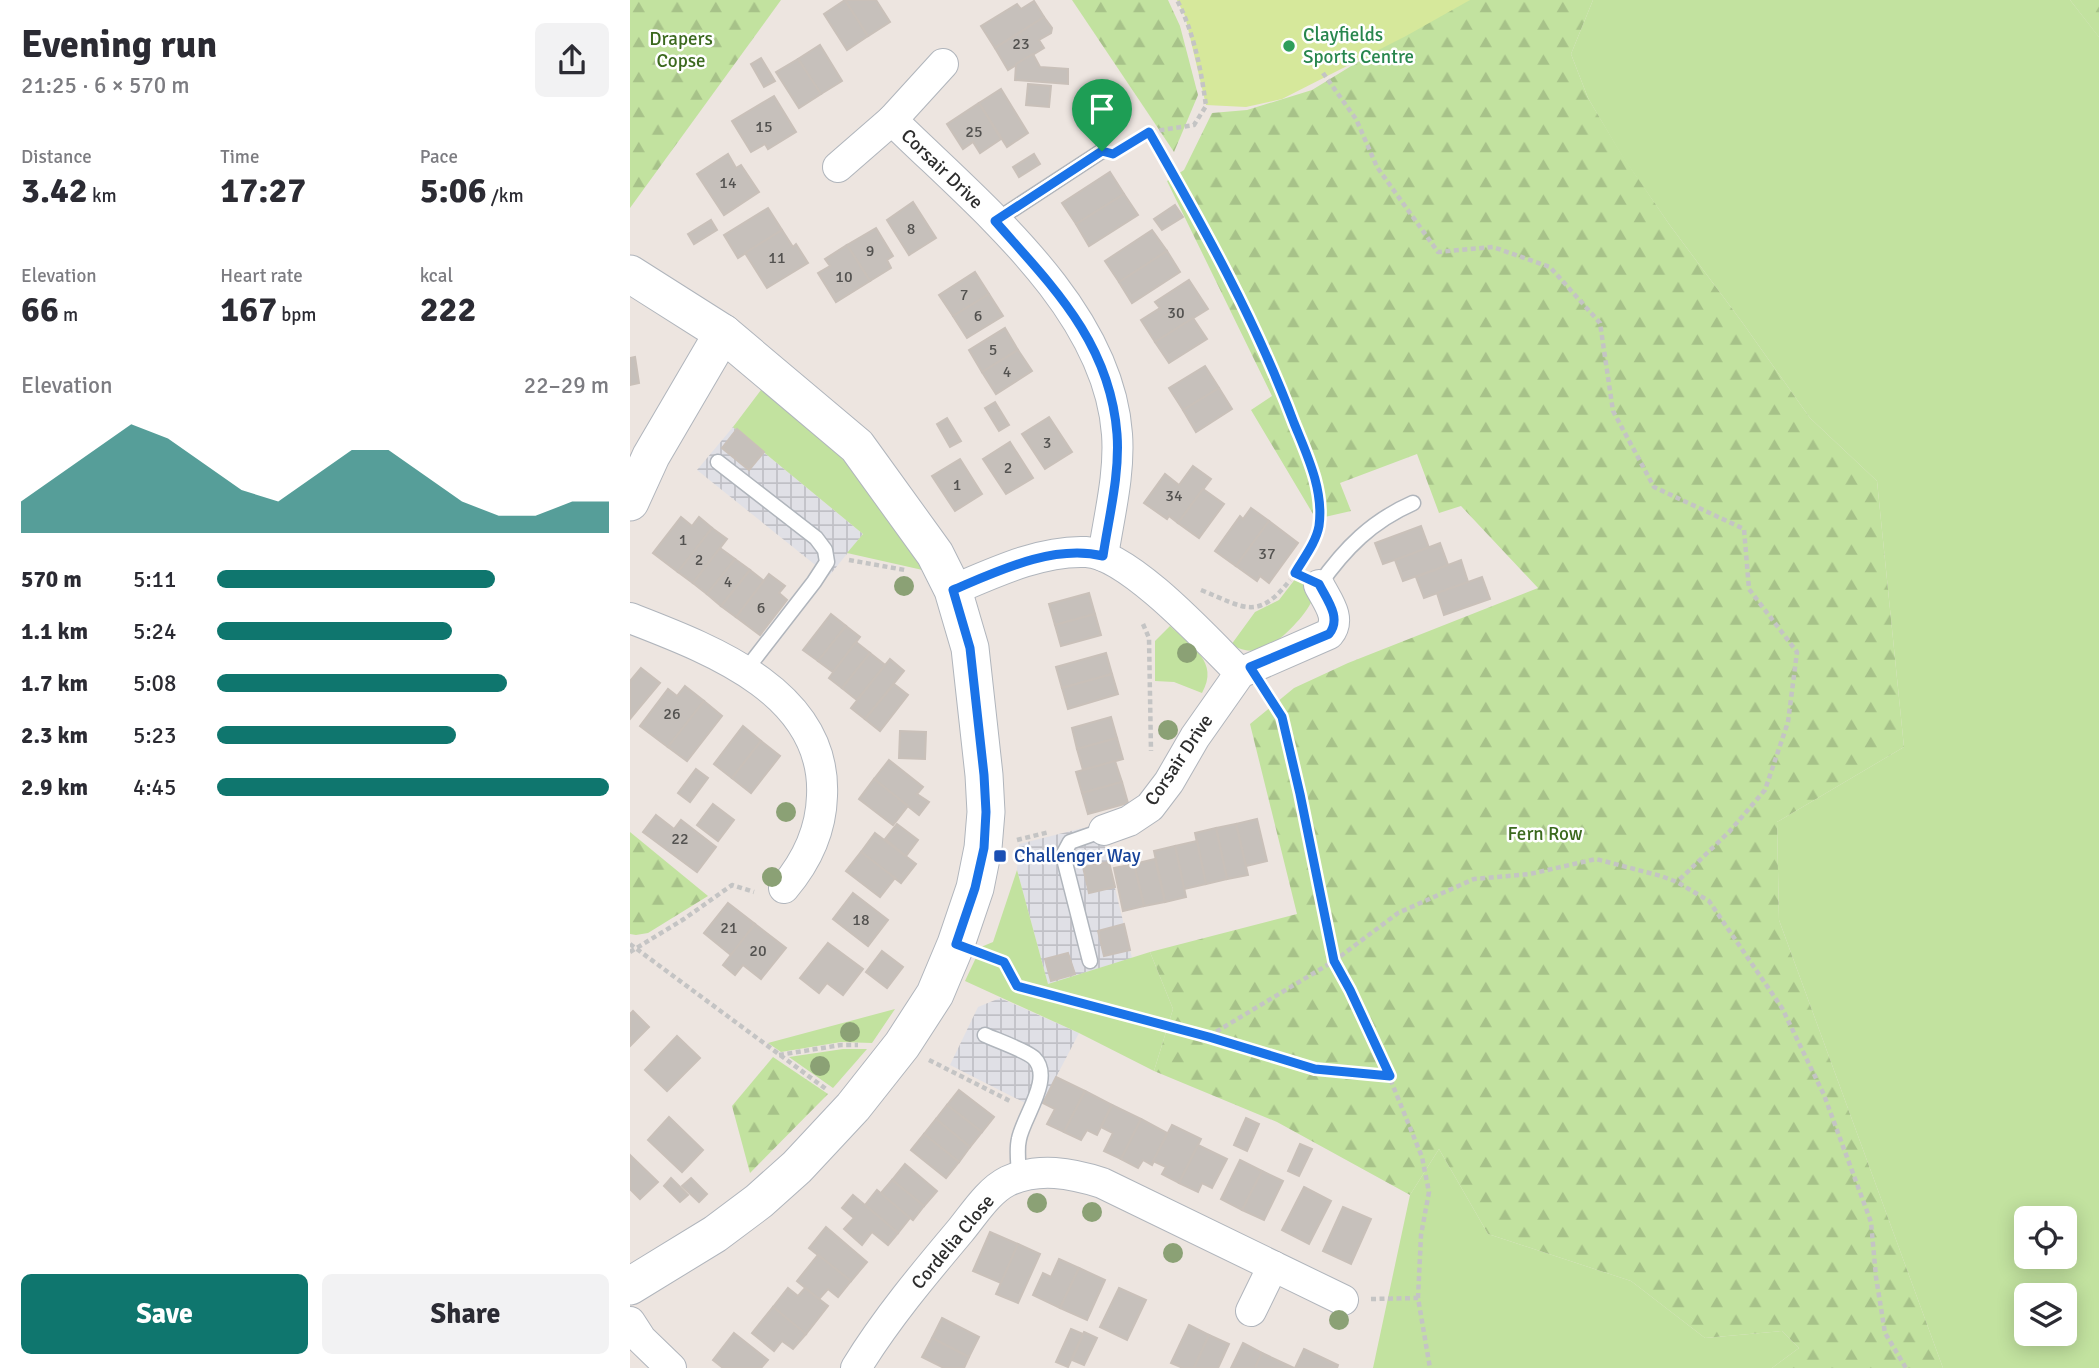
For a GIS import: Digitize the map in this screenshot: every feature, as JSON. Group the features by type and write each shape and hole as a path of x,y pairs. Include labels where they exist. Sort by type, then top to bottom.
{"street":[{"name":"Corsair Drive","path":"838,167 892,120 943,64"},
{"name":"Corsair Drive","path":"892,120 995,221 1054,285 1087,336 1105,375 1117,435 1115,479 1103,556"},
{"path":"630,274 723,333 857,446 935,554 950,584 970,648 986,812 984,848 975,888 956,944 935,994 902,1045 853,1107 797,1167 759,1201 715,1234 630,1286"},
{"path":"630,502 651,456 723,333"},
{"path":"950,584 1045,557 1087,552 1103,556 1124,566 1245,670 1329,634 1335,626 1335,617 1307,579"},
{"path":"630,618 700,645 745,671 792,709 812,737 823,779 822,808 813,842 801,867 784,888"},
{"name":"Corsair Drive","path":"1104,830 1129,821 1150,807 1169,782 1195,737 1245,670"},
{"name":"Cordelia Close","path":"856,1368 920,1279 990,1195 1005,1183 1042,1172 1076,1174 1102,1183 1342,1300"},
{"path":"1251,1311 1273,1266"},
{"path":"630,1322 641,1339 671,1368"}],"lane":[{"path":"995,221 1102,151"},
{"path":"718,463 816,538 825,550 827,562 745,671"},
{"path":"1307,579 1336,561 1361,536 1389,514 1413,503"},
{"path":"1090,961 1063,855 1070,842 1104,830"},
{"path":"985,1035 1034,1058 1040,1069 1041,1083 1023,1122 1018,1142 1019,1177"}],"path":[{"path":"1102,151 1113,154 1149,132 1194,125 1206,106 1201,68 1185,16 1177,0"},
{"path":"1323,73 1356,119 1377,167 1438,252 1493,247 1550,267 1600,323 1613,411 1654,488 1744,529 1749,589 1797,652 1788,722 1765,790 1729,832 1677,882"},
{"path":"1149,132 1236,289 1280,386 1316,481 1319,525 1307,579 1261,607 1243,607 1199,589"},
{"path":"841,569 849,558 950,584"},
{"path":"1143,624 1149,638 1151,759"},
{"path":"1245,670 1282,717 1334,961 1390,1076 1422,1157 1429,1192 1421,1235 1418,1298 1430,1368"},
{"path":"984,848 1083,824 1104,830"},
{"path":"1209,1037 1334,961 1398,912 1474,879 1530,874 1596,859 1677,882 1709,901 1739,944 1782,1008 1824,1095 1871,1222 1885,1333 1906,1368"},
{"path":"784,888 770,898 732,885 684,919 632,948 853,1107"},
{"path":"956,944 1004,962 1017,986 1209,1037 1315,1069 1390,1076"},
{"path":"779,1055 841,1045 902,1045 1016,1104 1006,1139 1018,1142"},
{"path":"1342,1300 1418,1298"}],"shaded area":[{"path":"733,427 863,534 829,576 697,470"},
{"path":"1083,828 1102,835 1132,958 1048,984 1017,870 1019,844"},
{"path":"1000,998 1079,1033 1039,1110 950,1065 978,1007"}],"green space":[{"name":"Drapers Copse","path":"630,0 781,0 630,208"},
{"path":"1072,0 1168,0 1180,26 1198,95 1174,152"},
{"name":"Clayfields Sports Centre","path":"1177,0 1470,0 1282,99 1246,107 1206,105 1185,16"},
{"name":"Fern Row","path":"1459,0 1593,0 1571,54 1588,98 1622,155 1669,224 1810,418 1877,481 1904,747 1777,822 1779,920 1943,1368 1772,1368 1799,1348 1782,1331 1705,1338 1631,1281 1488,1234 1439,1149 1410,1195 1277,1122 1154,1071 1173,1009 1150,952 1297,914 1250,724 1294,688 1348,663 1538,588 1461,506 1439,513 1417,454 1340,483 1351,511 1316,519 1251,410 1272,396 1167,181 1184,170 1212,113 1247,110 1312,90"},
{"path":"1593,0 2070,0 2099,37 2099,1368 1943,1368 1779,920 1777,822 1904,747 1877,481 1810,418 1669,224 1622,156 1588,98 1571,54"},
{"path":"2070,0 2099,0 2099,37 2098,36"},
{"path":"764,386 817,431 858,476 927,571 847,553 863,534 733,427"},
{"path":"1296,578 1308,587 1314,596 1293,626 1264,649 1247,650 1231,645 1255,612 1279,600"},
{"path":"1170,626 1201,655 1205,663 1207,682 1202,693 1174,682 1155,681 1155,641"},
{"path":"630,832 708,896 648,933 636,935 630,934"},
{"path":"1017,870 1048,984 1150,952 1173,1009 1154,1071 965,981 981,947 993,942"},
{"path":"895,1009 872,1043 841,1042 781,1052 768,1043"},
{"path":"843,1049 867,1049 833,1088 789,1057"},
{"path":"773,1057 828,1094 750,1173 732,1106"},
{"path":"1439,1149 1488,1234 1631,1281 1705,1338 1782,1331 1799,1348 1772,1368 1373,1368 1410,1195"}],"building":[{"path":"845,0 868,36 847,50 824,14"},
{"path":"845,0 876,0 890,22 868,36"},
{"path":"1034,1 1044,17 995,48 981,26 1017,4 1021,9"},
{"path":"1044,17 1052,28 1051,33 1039,40 1044,48 1008,70 995,48"},
{"path":"820,45 842,81 821,94 798,59"},
{"path":"1033,54 1040,67 1068,69 1068,84 1015,80 1016,64"},
{"path":"761,58 775,81 764,87 751,64"},
{"path":"798,59 821,94 799,108 776,72"},
{"path":"1028,84 1051,86 1049,107 1026,105"},
{"path":"1001,89 1028,133 1007,147 979,103"},
{"path":"774,96 796,132 768,149 765,144 751,152 732,121"},
{"path":"979,103 1001,139 980,153 973,142 963,149 947,124"},
{"path":"728,154 736,168 741,165 759,192 724,215 697,174"},
{"path":"1034,154 1040,164 1019,177 1013,167"},
{"path":"1110,172 1124,194 1076,224 1062,203"},
{"path":"1124,194 1138,215 1089,246 1076,224"},
{"path":"913,202 936,238 909,255 887,220"},
{"path":"1175,205 1183,217 1162,230 1154,219"},
{"path":"768,208 782,230 738,258 724,235"},
{"path":"711,220 717,230 694,244 688,234"},
{"path":"876,228 893,256 887,260 891,268 870,281 847,245"},
{"path":"782,230 793,247 796,244 808,263 767,288 745,253"},
{"path":"1152,230 1167,251 1119,282 1105,261"},
{"path":"847,245 870,281 836,302 818,273 830,266 825,259"},
{"path":"1167,251 1180,272 1132,303 1119,282"},
{"path":"975,272 989,294 953,316 939,295"},
{"path":"1189,280 1208,309 1155,342 1141,320 1160,308 1155,302"},
{"path":"989,294 1003,316 967,338 953,316"},
{"path":"1193,318 1207,339 1169,363 1155,342"},
{"path":"1005,328 1018,350 982,372 969,350"},
{"path":"1018,350 1032,371 996,394 982,372"},
{"path":"635,357 639,383 630,385 630,358"},
{"path":"1205,366 1219,388 1183,410 1169,388"},
{"path":"1219,388 1232,409 1196,432 1183,410"},
{"path":"995,402 1009,425 999,431 985,408"},
{"path":"1049,417 1072,452 1045,469 1022,434"},
{"path":"947,418 961,441 950,447 937,424"},
{"path":"737,429 764,452 749,470 722,448"},
{"path":"1010,442 1033,478 1006,494 983,459"},
{"path":"960,459 982,494 955,511 932,476"},
{"path":"1193,466 1211,479 1178,523 1169,516 1167,519 1144,503 1165,474 1179,485"},
{"path":"1203,489 1224,504 1199,538 1178,523"},
{"path":"1251,508 1269,521 1236,566 1215,551 1240,516 1243,519"},
{"path":"681,517 692,526 699,517 712,528 678,572 653,553"},
{"path":"1269,521 1298,543 1269,583 1260,576 1257,581 1236,566"},
{"path":"1421,526 1429,548 1383,564 1375,543"},
{"path":"712,528 727,539 693,583 678,572"},
{"path":"1440,543 1448,565 1403,581 1395,560"},
{"path":"720,548 735,559 707,594 693,583"},
{"path":"735,559 750,570 721,606 707,594"},
{"path":"1461,560 1468,582 1424,598 1416,577"},
{"path":"750,570 764,581 736,617 721,606"},
{"path":"769,574 785,586 779,593 787,600 760,635 736,617"},
{"path":"1482,577 1490,599 1444,615 1437,593"},
{"path":"1089,593 1095,614 1055,625 1049,604"},
{"path":"831,614 846,626 818,661 803,650"},
{"path":"1095,614 1101,635 1061,646 1055,625"},
{"path":"846,626 860,637 833,672 818,661"},
{"path":"856,642 870,653 842,688 829,678"},
{"path":"870,653 885,665 857,700 842,688"},
{"path":"1106,653 1112,674 1062,688 1056,667"},
{"path":"890,659 904,671 865,719 851,708"},
{"path":"641,668 660,683 630,719 630,681"},
{"path":"1112,674 1118,694 1068,709 1062,688"},
{"path":"894,684 908,695 880,731 865,719"},
{"path":"685,686 704,701 668,747 640,726 668,689 677,696"},
{"path":"704,701 722,716 687,761 668,747"},
{"path":"1111,717 1117,738 1077,749 1072,728"},
{"path":"743,726 761,741 732,778 714,764"},
{"path":"900,731 926,732 925,759 899,758"},
{"path":"1117,738 1123,759 1083,770 1077,749"},
{"path":"761,741 780,756 751,793 732,778"},
{"path":"889,760 923,787 917,794 929,802 919,815 874,779"},
{"path":"1115,761 1122,782 1082,793 1076,772"},
{"path":"696,769 708,778 690,802 678,793"},
{"path":"874,779 908,806 893,825 859,799"},
{"path":"1122,782 1128,803 1088,814 1082,793"},
{"path":"713,804 734,820 718,841 697,825"},
{"path":"656,815 674,829 681,820 716,847 697,872 643,832"},
{"path":"1257,819 1267,861 1246,866 1236,824"},
{"path":"897,824 918,840 906,856 885,839"},
{"path":"1236,824 1248,875 1227,879 1216,828"},
{"path":"1216,828 1227,879 1206,884 1195,833"},
{"path":"875,833 916,864 901,883 861,852"},
{"path":"1197,841 1206,884 1184,889 1175,846"},
{"path":"1175,846 1186,897 1165,902 1154,851"},
{"path":"861,852 895,878 880,897 846,871"},
{"path":"1155,859 1165,902 1144,906 1134,864"},
{"path":"1109,862 1115,887 1089,893 1083,867"},
{"path":"1134,864 1144,906 1123,911 1114,868"},
{"path":"853,893 888,920 868,946 833,919"},
{"path":"728,903 755,924 731,955 704,933"},
{"path":"755,924 786,948 761,979 743,965 735,975 723,965"},
{"path":"1124,924 1130,950 1104,956 1098,931"},
{"path":"828,943 863,969 843,995 827,983 819,993 800,978"},
{"path":"882,951 903,967 887,988 866,972"},
{"path":"1068,953 1075,974 1051,981 1045,959"},
{"path":"633,1011 649,1027 630,1046 630,1014"},
{"path":"677,1036 700,1058 667,1091 645,1070"},
{"path":"1056,1077 1085,1091 1064,1132 1047,1124 1055,1109 1043,1103"},
{"path":"959,1090 994,1117 982,1132 947,1105"},
{"path":"1085,1091 1112,1105 1097,1135 1087,1130 1081,1140 1064,1132"},
{"path":"947,1105 982,1132 970,1147 936,1119"},
{"path":"1112,1105 1141,1119 1121,1159 1104,1151 1113,1133 1101,1127"},
{"path":"669,1117 703,1150 682,1172 648,1140"},
{"path":"1246,1118 1259,1124 1247,1151 1234,1145"},
{"path":"936,1119 970,1147 959,1162 924,1134"},
{"path":"1141,1119 1167,1133 1152,1165 1143,1160 1138,1168 1121,1159"},
{"path":"1172,1125 1201,1139 1179,1183 1162,1174 1166,1167 1153,1161"},
{"path":"924,1134 959,1162 946,1178 911,1150"},
{"path":"1300,1144 1312,1149 1299,1176 1288,1171"},
{"path":"1198,1145 1227,1159 1212,1188 1202,1183 1198,1192 1179,1183"},
{"path":"630,1155 658,1182 640,1199 630,1189"},
{"path":"1240,1160 1262,1171 1242,1210 1221,1199"},
{"path":"905,1164 937,1191 924,1206 892,1180"},
{"path":"1262,1171 1283,1181 1264,1220 1242,1210"},
{"path":"671,1178 688,1195 680,1202 664,1186"},
{"path":"691,1178 707,1194 699,1202 682,1186"},
{"path":"892,1180 924,1206 913,1220 880,1194"},
{"path":"1304,1187 1331,1201 1309,1244 1282,1230"},
{"path":"877,1190 910,1218 898,1233 865,1205"},
{"path":"853,1195 898,1233 888,1245 872,1232 862,1245 844,1229 854,1218 842,1208"},
{"path":"1343,1207 1371,1219 1351,1264 1323,1251"},
{"path":"826,1227 867,1262 851,1281 809,1248"},
{"path":"990,1232 1018,1244 1001,1283 973,1271"},
{"path":"1018,1244 1040,1254 1018,1303 996,1294"},
{"path":"818,1255 851,1281 838,1297 828,1289 819,1299 797,1281"},
{"path":"1059,1259 1079,1268 1060,1308 1033,1295 1043,1273 1051,1277"},
{"path":"1079,1268 1105,1280 1087,1320 1060,1308"},
{"path":"788,1288 798,1296 805,1288 828,1306 806,1334 773,1307"},
{"path":"1119,1288 1146,1300 1127,1340 1100,1327"},
{"path":"773,1307 806,1334 793,1349 782,1341 774,1351 752,1333"},
{"path":"942,1318 979,1337 969,1357 932,1338"},
{"path":"1189,1325 1209,1335 1194,1368 1183,1368 1171,1363"},
{"path":"1071,1329 1083,1334 1068,1367 1056,1362"},
{"path":"1084,1332 1097,1338 1084,1365 1072,1360"},
{"path":"734,1333 768,1360 761,1368 723,1368 713,1360"},
{"path":"1209,1335 1229,1344 1218,1368 1194,1368"},
{"path":"932,1338 969,1357 964,1368 944,1368 922,1357"},
{"path":"1243,1343 1262,1353 1255,1368 1231,1368"},
{"path":"1304,1349 1338,1365 1337,1368 1295,1368"},
{"path":"1262,1353 1294,1368 1255,1368"}],"place":[{"name":"Clayfields Sports Centre","path":"1289,46"},
{"name":"Challenger Way","path":"1000,856"}],"route":[{"path":"1149,132 1236,289 1280,386 1316,481 1319,525 1314,541 1295,573 1319,584 1335,617 1335,626 1329,634 1250,667 1282,717 1334,961 1390,1076 1315,1069 1209,1037 1017,986 1004,962 956,944 975,888 984,848 986,812 970,648 953,590 993,573 1056,555 1087,552 1103,556 1116,466 1117,435 1112,403 1105,375 1092,346 1054,285 995,221 1102,151 1113,154 1149,132"}]}
